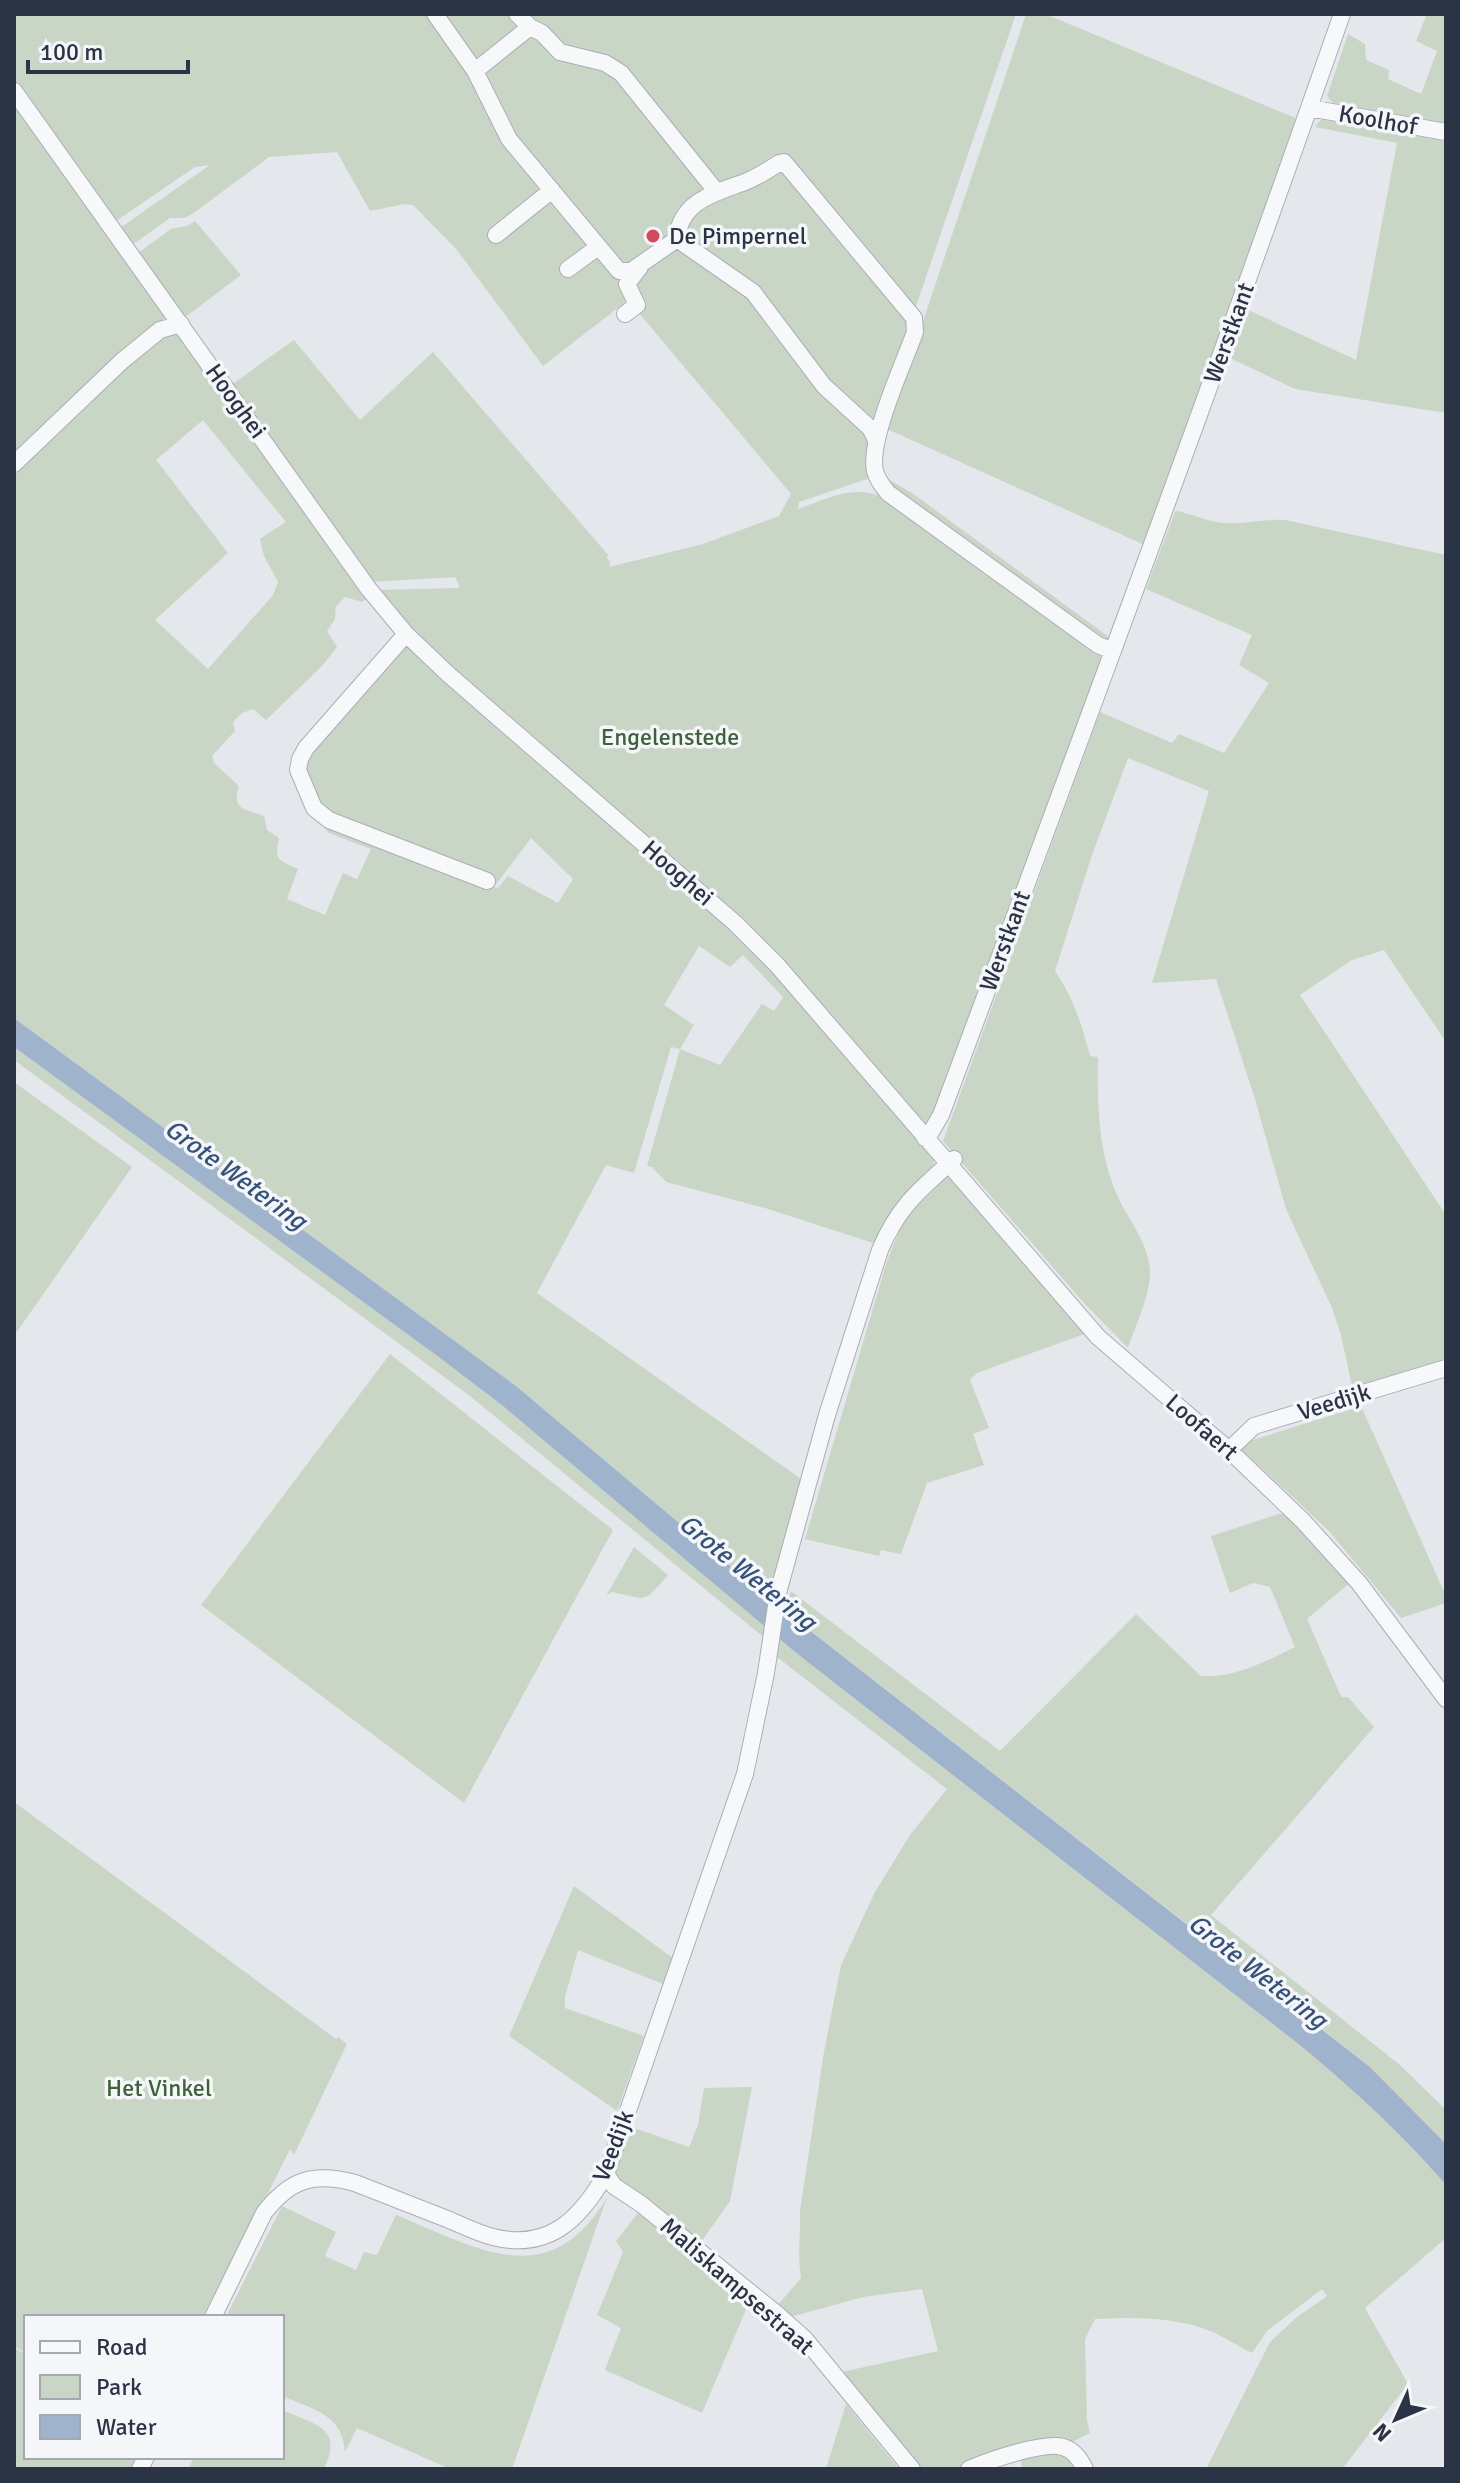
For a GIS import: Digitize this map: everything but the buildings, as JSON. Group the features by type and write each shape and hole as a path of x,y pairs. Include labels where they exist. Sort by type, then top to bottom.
{"street":[{"path":"435,14 475,71 509,139 619,271 631,271 677,239 680,221 692,205 716,191 748,181 784,162 914,318 915,332 876,440 875,472 888,493 1098,645 1113,651"},
{"path":"517,14 560,52 605,63 621,73 716,191"},
{"name":"Werstkant","path":"925,1138 941,1115 1113,651 1342,14"},
{"path":"475,71 530,27"},
{"name":"Hooghei","path":"14,91 334,541 406,634 735,923 777,965 925,1138"},
{"name":"Koolhof","path":"1309,108 1446,132"},
{"path":"496,235 552,190"},
{"path":"677,239 753,292 824,386 870,428 876,440"},
{"path":"568,269 598,247"},
{"path":"625,314 637,305 627,284 639,271 642,261"},
{"path":"14,464 122,361 160,330 181,324"},
{"path":"406,634 306,748 298,770 314,808 329,820 487,881"},
{"name":"Loofaert","path":"925,1138 951,1162 1098,1337 1229,1450 1303,1521 1359,1583 1446,1699"},
{"name":"Veedijk","path":"214,2315 264,2213 287,2188 301,2182 334,2177 493,2237 518,2240 540,2238 555,2232 571,2221 606,2183 745,1774 766,1673 778,1593 827,1415 880,1250 890,1225 902,1209 917,1191 951,1162"},
{"name":"Veedijk","path":"1229,1450 1254,1426 1446,1368"},
{"name":"Maliskampsestraat","path":"606,2183 641,2204 805,2339 912,2469"},
{"path":"969,2469 1012,2454 1052,2445 1072,2451 1085,2469"}],"green space":[{"name":"Engelenstede","path":"14,14 1016,14 913,315 888,402 869,430 873,477 799,502 798,509 854,492 889,500 1100,653 1101,660 933,1126 934,1167 873,1243 765,1208 666,1182 652,1167 647,1166 680,1049 671,1047 634,1173 606,1165 537,1293 804,1481 772,1601 516,1386 14,1018 14,100 368,597 362,602 345,597 336,606 335,619 327,631 337,647 322,666 266,720 253,709 242,713 233,722 235,731 212,756 214,763 239,786 238,804 264,816 267,830 279,838 279,858 298,869 287,899 325,915 343,873 357,879 371,849 329,833 314,817 296,773 400,646 378,590 458,588 459,585 455,577 369,582 231,385 294,340 360,420 433,352 609,556 606,557 609,567 703,544 779,516 791,494 628,300 543,366 457,250 413,205 370,211 337,152 269,157 195,212 185,218 170,218 132,245 120,228 210,165 195,167 116,221 14,80","holes":["203,420 286,522 260,539 264,556 278,582 273,595 208,669 155,620 228,553 156,460","531,838 573,879 558,903 508,876 498,888 494,887","699,946 730,967 743,955 783,997 774,1011 762,1004 720,1065 680,1049 694,1025 664,1005"]},
{"path":"1026,14 1045,14 1298,119 1149,547 887,429"},
{"path":"1427,14 1446,14 1446,124 1333,103 1327,96 1348,34 1365,44 1366,60 1389,70 1388,79 1421,94 1437,51 1416,41"},
{"path":"1322,118 1446,139 1446,413 1295,389 1230,358 1248,310 1356,360 1397,143 1315,127"},
{"path":"195,221 241,275 184,318 138,253 171,229"},
{"path":"886,478 912,493 1113,640 1102,640 899,497"},
{"path":"1178,511 1222,523 1285,520 1446,555 1446,1042 1384,950 1352,960 1300,995 1446,1215 1446,1362 1353,1391 1341,1335 1332,1308 1286,1209 1216,979 1152,983 1209,791 1128,758 1091,858 1055,971 1076,1012 1090,1056 1098,1057 1099,1111 1106,1163 1118,1197 1149,1261 1148,1289 1128,1348 1084,1303 943,1141 1100,712 1172,743 1179,734 1224,753 1269,683 1239,665 1252,635 1146,589"},
{"path":"14,1047 503,1406 767,1627 767,1640 470,1396 14,1060"},
{"path":"14,1082 132,1167 14,1336"},
{"path":"949,1175 1087,1333 977,1373 970,1380 989,1428 973,1434 984,1465 927,1483 901,1554 881,1550 879,1556 805,1539 887,1261 900,1229 912,1211"},
{"path":"390,1354 613,1530 464,1803 201,1605"},
{"path":"1361,1406 1446,1596 1446,1603 1401,1618 1330,1532 1237,1445"},
{"path":"1279,1514 1289,1514 1352,1581 1307,1619 1340,1694 1348,1697 1374,1727 1211,1915 1400,2065 1446,2110 1446,2144 1370,2067 784,1610 791,1591 1000,1751 1136,1614 1201,1676 1237,1672 1295,1647 1270,1587 1253,1583 1230,1593 1211,1536"},
{"path":"634,1547 668,1575 644,1597 612,1592 606,1596"},
{"path":"777,1635 1301,2046 1376,2112 1446,2185 1446,2238 1365,2308 1408,2384 1342,2469 1206,2469 1270,2342 1297,2317 1327,2296 1322,2289 1267,2331 1252,2353 1213,2332 1185,2323 1140,2318 1095,2319 1085,2339 1090,2433 1072,2442 1058,2440 1030,2444 975,2465 950,2470 916,2469 837,2373 938,2351 922,2289 863,2297 787,2318 776,2307 801,2278 800,2211 824,2052 841,1965 875,1892 910,1835 947,1789 777,1657"},
{"name":"Het Vinkel","path":"14,1802 336,2039 338,2037 347,2044 294,2155 290,2149 208,2315 24,2315 24,2351 14,2347"},
{"path":"574,1886 673,1958 663,1984 578,1950 565,1997 565,2008 644,2036 617,2111 509,2036"},
{"path":"752,2087 730,2201 699,2245 613,2179 631,2127 689,2147 698,2125 704,2088"},
{"path":"607,2197 512,2469 450,2469 357,2428 345,2452 339,2429 332,2421 315,2409 284,2397 284,2315 227,2315 282,2206 336,2232 325,2256 356,2270 364,2252 377,2255 396,2215 483,2250 510,2255 537,2254 561,2246 585,2227"},
{"path":"638,2213 750,2300 702,2413 605,2370 621,2328 597,2315 623,2252 616,2241"},
{"path":"14,2348 24,2353 24,2459 139,2459 134,2469 14,2469"},
{"path":"846,2404 899,2469 826,2469"},
{"path":"284,2411 323,2429 331,2444 324,2469 188,2469 193,2459 284,2459"},
{"path":"1054,2451 1064,2452 1082,2469 1022,2469 1021,2460"}],"water":[{"path":"14,1018 516,1386 772,1601 1370,2067 1446,2144 1446,2185 1376,2112 1301,2046 800,1656 503,1406 14,1047"}],"place":[{"name":"De Pimpernel","path":"653,236"}],"water label":[{"name":"Grote Wetering","path":"236,1174"},
{"name":"Grote Wetering","path":"748,1572"},
{"name":"Grote Wetering","path":"1258,1971"}]}
